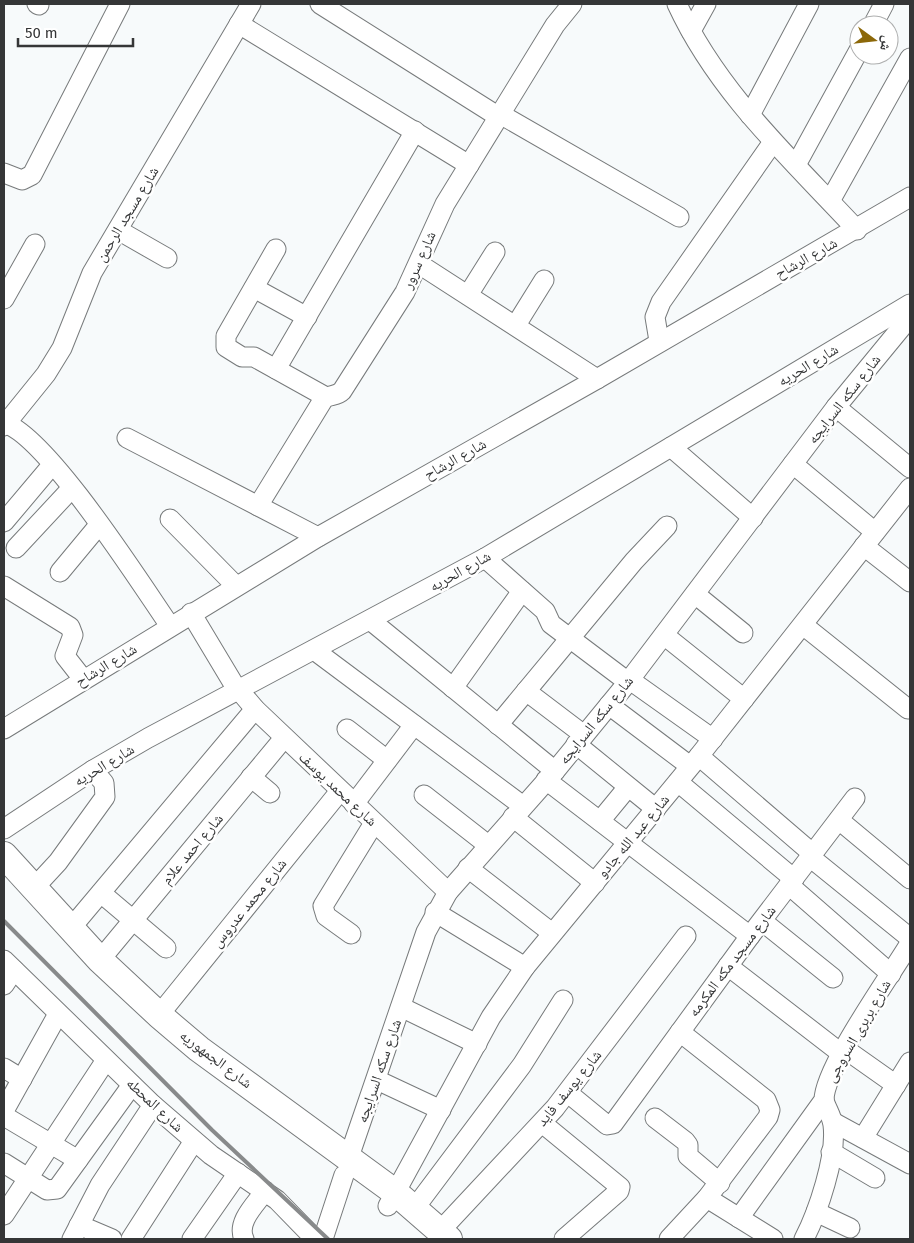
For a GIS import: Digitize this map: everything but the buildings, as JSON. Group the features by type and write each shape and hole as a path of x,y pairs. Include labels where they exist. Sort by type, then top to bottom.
{"main road":[{"name":"شارع الجمهوريه","path":"4,855 33,890 100,960 159,1015 346,1166"},
{"name":"شارع الجمهوريه","path":"4,883 90,974 189,1062 399,1203 438,1237"}],"street":[{"path":"4,173 22,180 32,174 120,4"},
{"name":"شارع مسجد الرحمن","path":"5,424 46,374 62,348 83,291 251,4"},
{"path":"320,4 500,115 679,217"},
{"name":"شارع سرور","path":"258,506 326,397 338,395 342,391 405,292 437,220 555,25 572,4"},
{"path":"677,4 691,31 722,80 750,115 773,142 858,230"},
{"path":"691,31 706,4"},
{"path":"750,115 809,4"},
{"path":"239,24 470,165"},
{"path":"830,200 910,58"},
{"path":"796,165 851,65"},
{"path":"276,369 414,131"},
{"path":"659,341 655,317 660,302 773,142"},
{"name":"شارع الرشاح","path":"4,729 318,537 597,380 659,341 858,230 910,197"},
{"path":"118,230 167,258"},
{"path":"4,299 35,244"},
{"path":"276,249 226,336 225,343 229,350 239,356 254,357 326,397"},
{"path":"468,295 495,252"},
{"path":"419,264 516,325 597,380"},
{"path":"516,325 544,280"},
{"path":"254,288 306,317"},
{"name":"شارع الحريه","path":"4,829 93,770 235,687 314,650 485,558 910,304"},
{"name":"شارع سكه السرايجه","path":"323,1239 400,1007 426,932 435,912 448,892 468,868 550,776 629,681 836,407 910,317"},
{"path":"836,407 910,468"},
{"path":"5,424 30,439 71,488 100,524 170,626"},
{"path":"127,438 318,537"},
{"path":"671,447 752,518"},
{"path":"793,464 870,539 910,582"},
{"path":"4,522 52,465"},
{"path":"16,548 71,488"},
{"name":"شارع عبد الله جادو","path":"399,1203 441,1110 499,1004 524,967 713,739 870,539 903,511 910,488"},
{"path":"170,519 236,586"},
{"path":"60,572 100,524"},
{"path":"498,725 634,561 666,526"},
{"path":"485,558 545,611 551,624 569,639 713,739"},
{"path":"4,586 70,627 73,632 73,638 66,648 65,656 83,679"},
{"path":"452,688 522,591"},
{"path":"695,594 743,633"},
{"name":"شارع محمد يوسف","path":"191,613 235,687 255,709 448,892"},
{"path":"370,620 498,725 600,821 750,936"},
{"path":"803,625 908,709"},
{"path":"664,635 744,699"},
{"path":"314,650 414,724 518,812 595,882"},
{"path":"526,691 580,739 628,787 656,809"},
{"path":"609,704 695,761 758,807 812,856 910,938"},
{"path":"71,928 255,709"},
{"name":"شارع محمد عدروس","path":"159,1015 347,798 387,760 414,724"},
{"path":"347,729 387,760"},
{"name":"شارع احمد علام","path":"100,960 284,738"},
{"path":"33,890 58,862 105,797 104,783 93,770"},
{"path":"251,777 270,793"},
{"path":"678,782 737,831 792,882 900,969"},
{"path":"600,821 628,787"},
{"path":"424,795 488,845"},
{"name":"شارع مسجد مكه المكرمه","path":"568,1093 610,1125 855,798"},
{"path":"737,831 758,807"},
{"path":"839,820 910,879"},
{"path":"351,934 326,916 323,906 374,823"},
{"path":"468,868 552,934"},
{"path":"102,893 166,948"},
{"path":"435,912 524,967"},
{"path":"762,921 832,978"},
{"name":"شارع يوسف فايد","path":"438,1237 568,1093 686,936"},
{"name":"شارع بربرى السروجى","path":"739,1218 824,1100 826,1085 843,1051 900,969 910,943"},
{"path":"728,966 843,1051 896,1085"},
{"name":"شارع المحطه","path":"7,972 58,1014 153,1105 194,1141 265,1191 315,1239"},
{"path":"399,1203 532,1051 563,1000"},
{"path":"400,1007 477,1044"},
{"path":"4,1111 58,1014"},
{"path":"670,1239 720,1182 768,1117 770,1106 761,1096 680,1032"},
{"path":"4,1215 106,1060"},
{"path":"863,1138 909,1066"},
{"path":"4,1068 22,1079"},
{"path":"377,1080 441,1110"},
{"path":"4,1163 47,1190 57,1190 132,1085"},
{"path":"804,1239 816,1212 825,1183 831,1152 833,1122 824,1100"},
{"path":"112,1239 75,1232 100,1185 153,1105"},
{"path":"4,1116 78,1160"},
{"path":"655,1118 685,1141 688,1145 688,1156 720,1182"},
{"path":"833,1122 910,1164"},
{"path":"542,1123 620,1187 619,1191 564,1239"},
{"path":"131,1239 194,1141"},
{"path":"831,1152 874,1178"},
{"path":"192,1239 238,1173"},
{"path":"244,1239 241,1234 243,1224 265,1191"},
{"path":"707,1198 773,1239"},
{"path":"816,1212 850,1228"}],"railway":[{"path":"4,921 212,1130 328,1239"}]}
